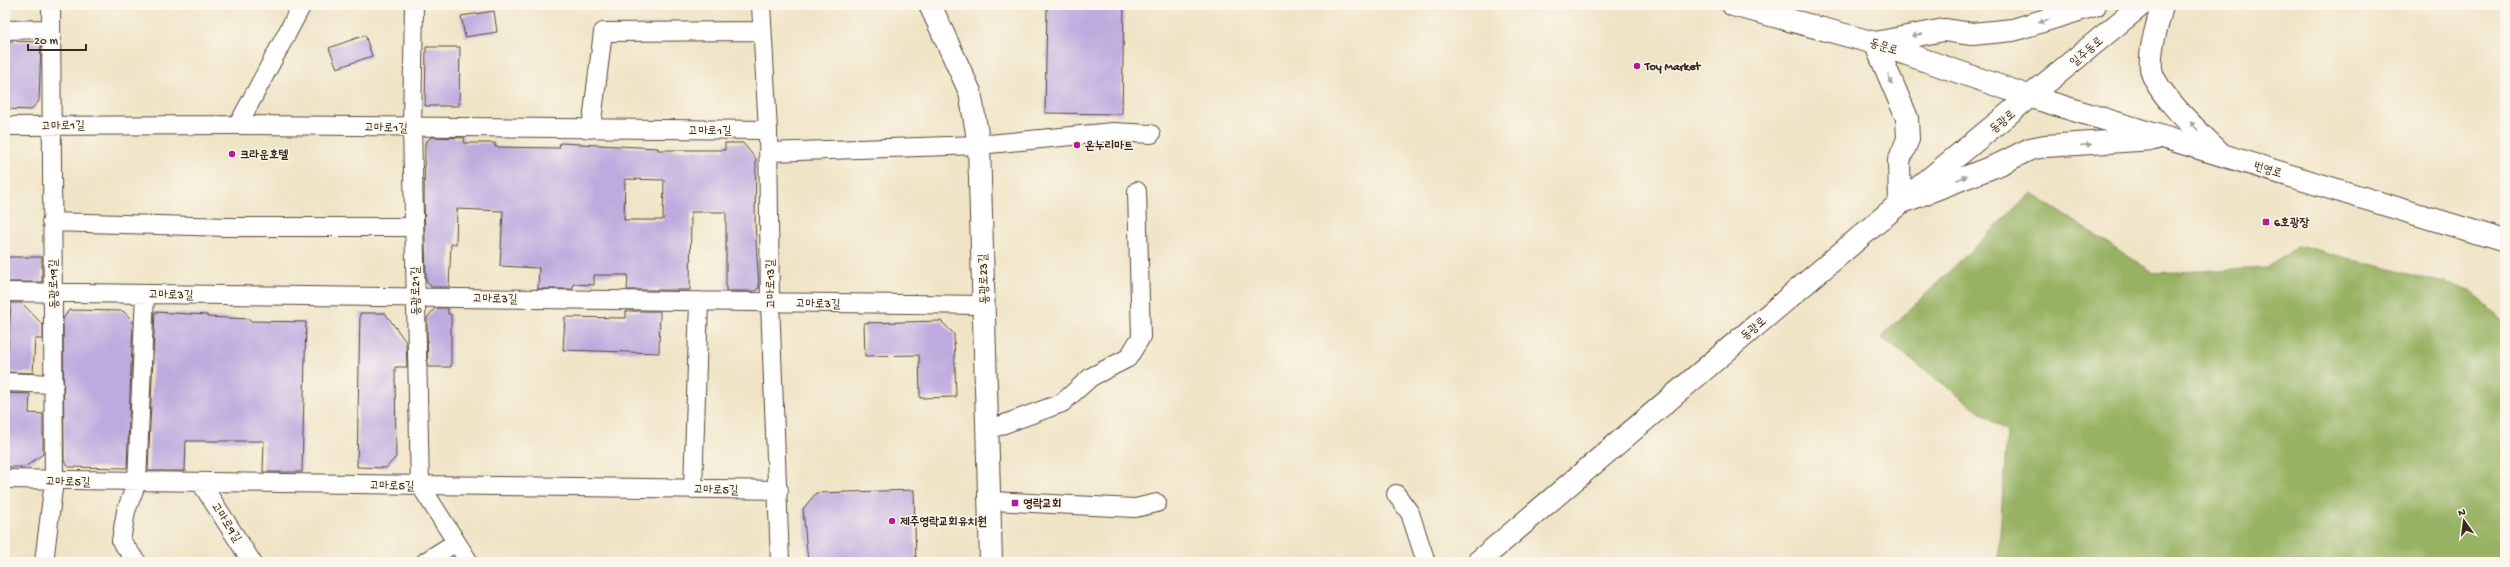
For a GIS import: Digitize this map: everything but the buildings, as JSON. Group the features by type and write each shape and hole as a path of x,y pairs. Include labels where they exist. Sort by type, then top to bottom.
{"main road":[{"name":"동광로23길","path":"930,5 970,92 979,145 992,562"},
{"name":"동문로","path":"1733,5 1875,43 2031,97"},
{"path":"2095,5 2013,30 1972,34 1944,30 1875,43 1907,118 1908,139 1899,161 1900,202 2000,164 2030,149 2045,146 2167,138"},
{"name":"일주동로","path":"2031,97 2142,5"},
{"path":"2162,5 2151,53 2151,70 2155,81 2169,100 2220,154"},
{"name":"번영로","path":"2031,97 2505,241"},
{"name":"동광로","path":"1478,562 1900,202 2031,97"}],"street":[{"name":"동광로19길","path":"44,562 54,481 51,222 51,5"},
{"path":"238,125 302,5"},
{"name":"동광로21길","path":"414,5 412,127 420,485"},
{"name":"고마로13길","path":"761,5 768,130 770,302 779,490 780,562"},
{"path":"5,30 51,29"},
{"path":"592,129 603,32 762,31"},
{"name":"고마로1길","path":"5,126 238,125 768,130"},
{"path":"768,152 979,145 1113,132 1151,134"},
{"path":"988,430 1062,403 1091,377 1128,358 1141,336 1137,192"},
{"path":"51,222 229,227 414,227"},
{"name":"고마로3길","path":"5,292 984,305"},
{"path":"137,562 121,541 126,511 136,482 145,294"},
{"path":"693,489 699,301"},
{"path":"5,382 54,384"},
{"name":"고마로5길","path":"5,479 54,481 779,490"},
{"name":"고마로9길","path":"201,483 252,562"},
{"path":"420,485 469,562"},
{"path":"1396,494 1410,513 1426,562"},
{"path":"990,501 1135,508 1157,503"},
{"path":"425,562 456,542"}],"green space":[{"path":"2031,193 2154,273 2268,268 2298,245 2470,290 2505,323 2505,562 1998,562 2007,432 1881,337"}],"place":[{"name":"Toy Market","path":"1637,66"},
{"name":"온누리마트","path":"1077,145"},
{"name":"크라운호텔","path":"232,154"},
{"name":"6호광장","path":"2266,222"},
{"name":"영락교회","path":"1015,503"},
{"name":"제주영락교회유치원","path":"892,521"}]}
